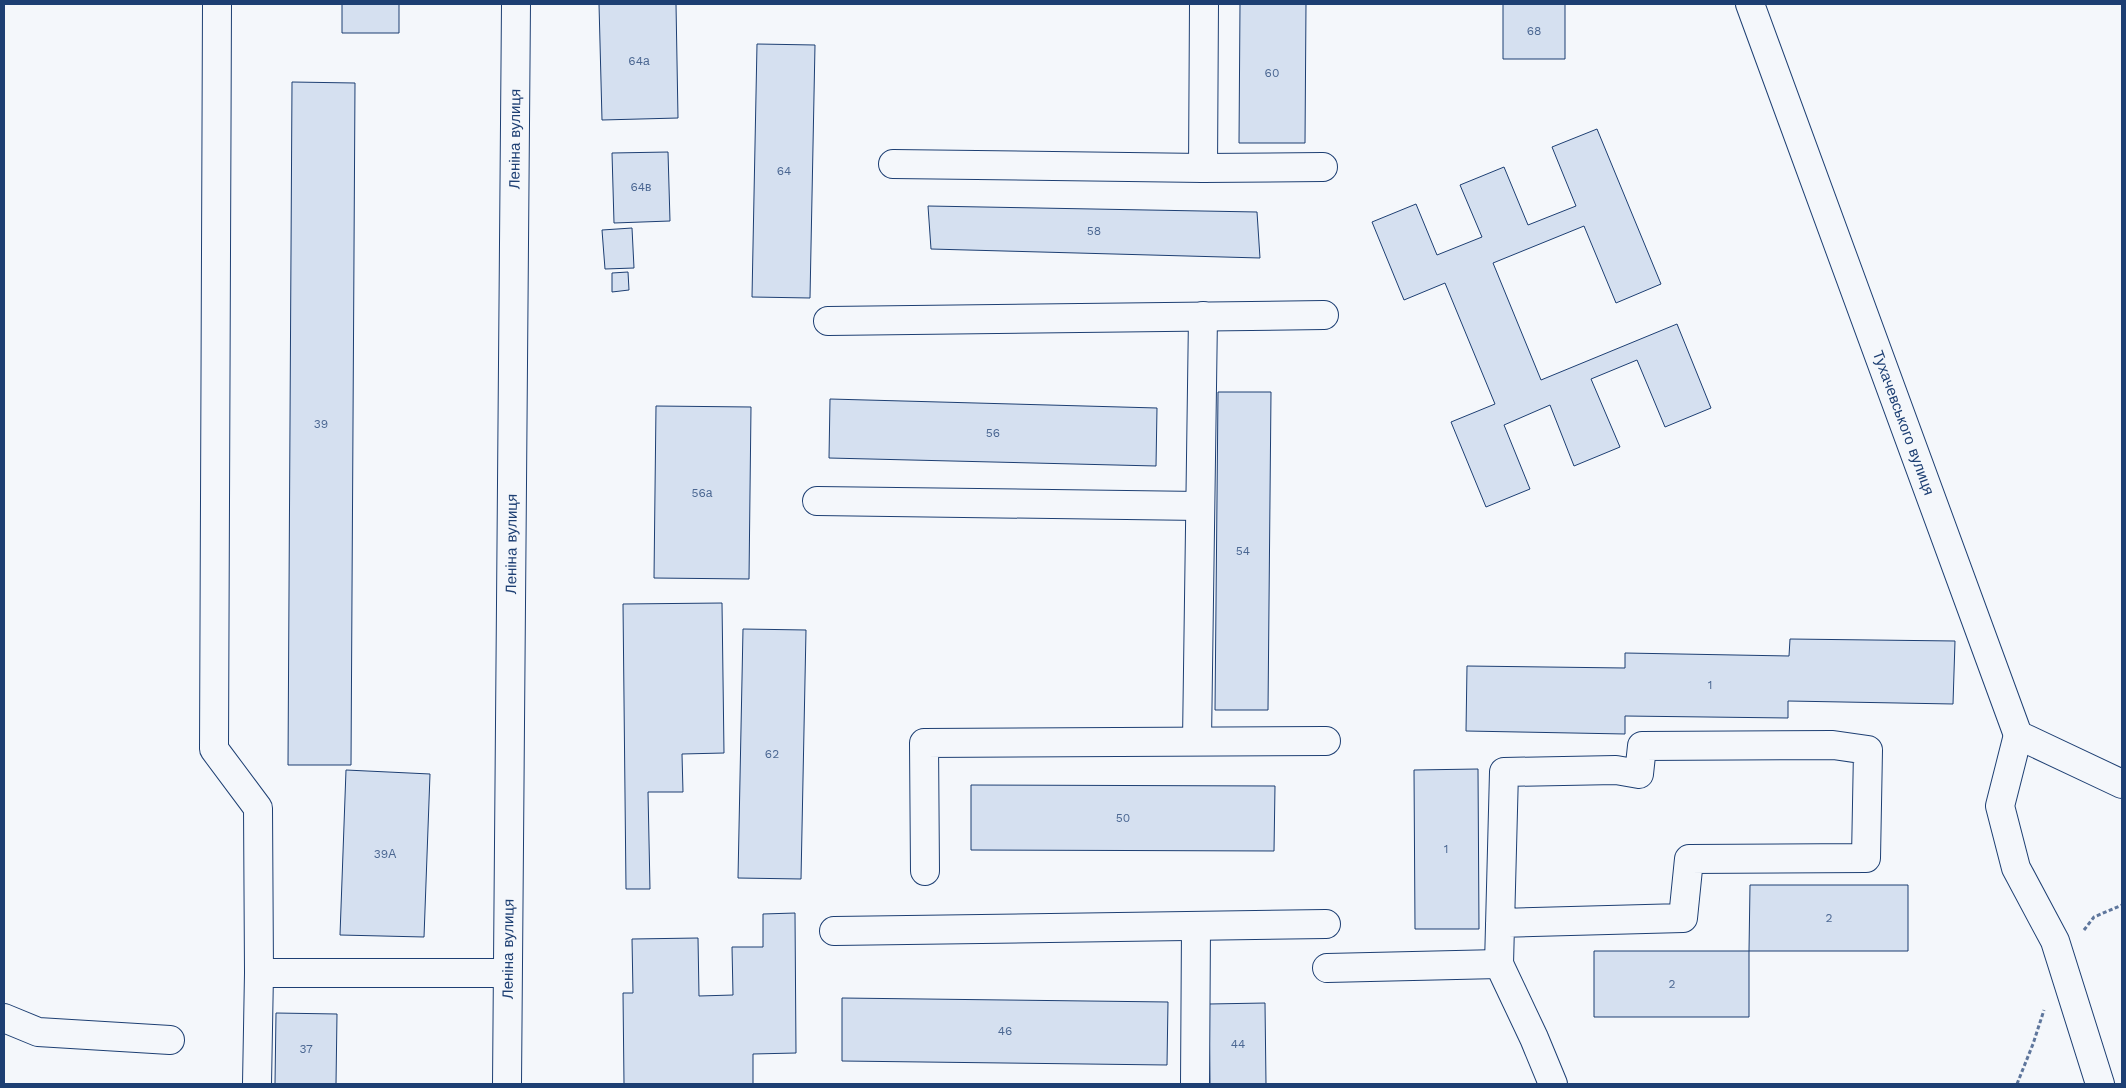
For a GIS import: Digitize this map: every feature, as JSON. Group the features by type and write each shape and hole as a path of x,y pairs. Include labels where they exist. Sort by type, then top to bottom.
{"street":[{"path":"217,4 214,749 258,808 259,973 257,1084"},
{"name":"Леніна вулиця","path":"507,1084 516,4"},
{"path":"1203,168 1204,4"},
{"name":"Тухачевського вулиця","path":"1750,4 2018,735"},
{"path":"893,164 1203,168 1323,167"},
{"path":"828,322 1324,315"},
{"path":"1197,741 1203,316"},
{"path":"816,501 1200,506"},
{"path":"2100,1084 2055,941 2016,868 2000,806 2018,735 2122,784"},
{"path":"925,870 924,743 1326,741"},
{"path":"1500,923 1683,918 1690,859 1866,858 1868,750 1833,745 1642,746 1639,774 1616,770 1504,772 1500,923 1499,964 1534,1038 1553,1084"},
{"path":"834,931 1326,924"},
{"path":"1194,1084 1196,926"},
{"path":"1327,968 1499,964"},
{"path":"259,973 508,973"},
{"path":"4,1018 38,1032 170,1040"}],"building":[{"path":"342,4 399,4 399,33 342,33"},
{"path":"599,4 676,4 678,118 602,120"},
{"path":"1240,4 1306,4 1305,143 1239,143"},
{"path":"1503,4 1565,4 1565,59 1503,59"},
{"path":"757,44 815,45 810,298 752,297"},
{"path":"292,82 355,83 351,765 288,765"},
{"path":"1597,129 1661,284 1616,303 1584,226 1493,263 1541,380 1677,324 1711,408 1665,427 1637,360 1591,379 1620,447 1574,466 1550,405 1504,425 1530,489 1486,507 1451,422 1495,404 1445,283 1404,300 1372,222 1416,204 1437,255 1482,237 1460,185 1504,167 1528,225 1576,206 1552,147"},
{"path":"668,152 670,221 614,223 612,153"},
{"path":"928,206 1257,212 1260,258 931,249"},
{"path":"632,228 634,268 605,269 602,230"},
{"path":"628,272 629,290 612,292 612,273"},
{"path":"1218,392 1271,392 1268,710 1215,710"},
{"path":"830,399 1157,408 1156,466 829,458"},
{"path":"656,406 751,407 749,579 654,578"},
{"path":"722,603 724,753 682,754 683,792 648,792 650,889 626,889 623,604"},
{"path":"743,629 806,630 801,879 738,878"},
{"path":"1790,639 1955,641 1953,704 1788,701 1788,718 1625,716 1625,734 1466,731 1467,666 1625,668 1625,653 1789,656"},
{"path":"1478,769 1479,929 1415,929 1414,770"},
{"path":"346,770 430,774 424,937 340,935"},
{"path":"971,785 1275,786 1274,851 971,850"},
{"path":"1750,885 1908,885 1908,951 1749,951"},
{"path":"795,913 796,1053 753,1054 753,1084 624,1084 623,993 633,993 632,939 698,938 699,996 733,995 732,947 763,947 763,914"},
{"path":"1594,951 1749,951 1749,1017 1594,1017"},
{"path":"842,998 1168,1002 1167,1065 842,1061"},
{"path":"1265,1003 1266,1084 1210,1084 1209,1004"},
{"path":"276,1013 337,1014 336,1084 275,1084"}]}
